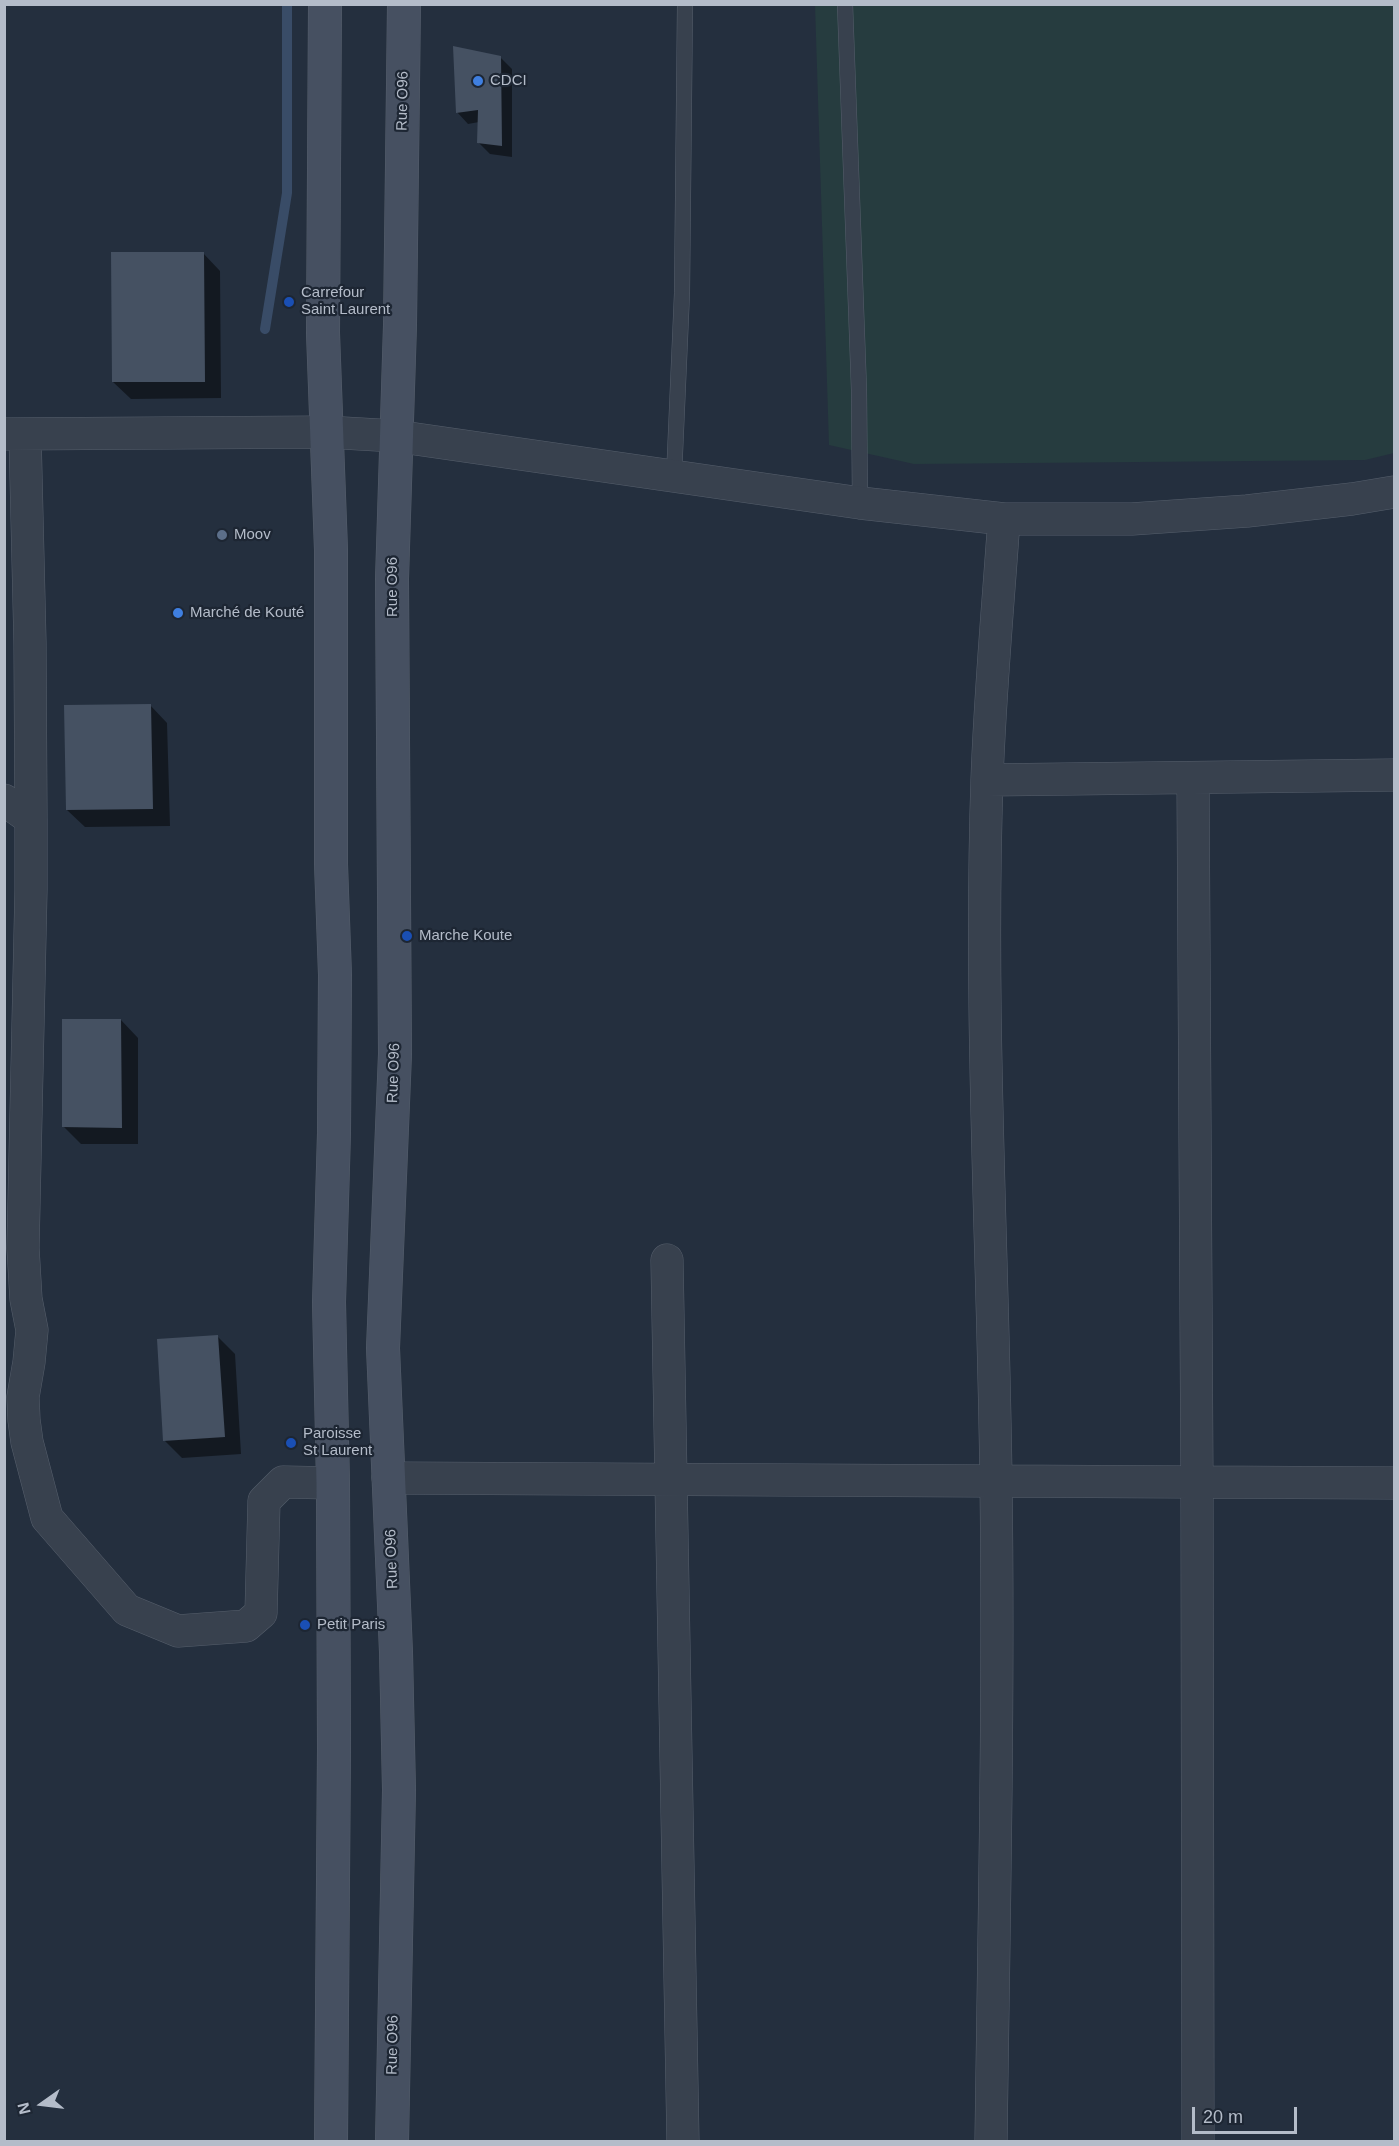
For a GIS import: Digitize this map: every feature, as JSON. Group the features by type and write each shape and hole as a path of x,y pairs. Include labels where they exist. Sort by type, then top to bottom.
{"main road":[{"path":"325,4 323,333 331,550 331,864 335,975 334,1133 329,1302 333,1483 334,1888 331,2142"},
{"name":"Rue O96","path":"392,2142 399,1790 396,1652 383,1348 395,1054 392,579 400,325 404,4"}],"street":[{"path":"333,1483 283,1482 264,1501 261,1613 246,1626 177,1631 127,1610 47,1518 27,1442 24,1420 23,1397 32,1330 24,1267 15,1228 31,819 30,643 15,434 326,432 395,436 860,503 1004,519 1144,518 1247,511 1395,492"},
{"path":"991,2142 996,1738 996,1482 988,1118 987,780 1004,519"},
{"path":"987,780 1395,775"},
{"path":"1193,778 1198,2142"},
{"path":"4,800 31,819"},
{"path":"667,1260 683,2142"},
{"path":"388,1478 1395,1483"}],"lane":[{"path":"674,477 682,292 685,4"},
{"path":"845,4 859,390 860,503"}],"green space":[{"path":"815,5 1394,5 1394,453 1365,460 914,464 829,445"}],"building":[{"path":"453,46 501,56 502,146 477,143 478,110 456,113"},
{"path":"111,252 204,252 205,382 112,382"},
{"path":"151,704 153,809 66,810 64,705"},
{"path":"62,1019 121,1019 122,1128 62,1127"},
{"path":"218,1335 225,1437 163,1441 157,1339"}],"waterway":[{"path":"265,329 287,193 287,4"}],"place":[{"name":"CDCI","path":"478,81"},
{"name":"Carrefour Saint Laurent","path":"289,302"},
{"name":"Moov","path":"222,535"},
{"name":"Marché de Kouté","path":"178,613"},
{"name":"Marche Koute","path":"407,936"},
{"name":"Paroisse St Laurent","path":"291,1443"},
{"name":"Petit Paris","path":"305,1625"}]}
